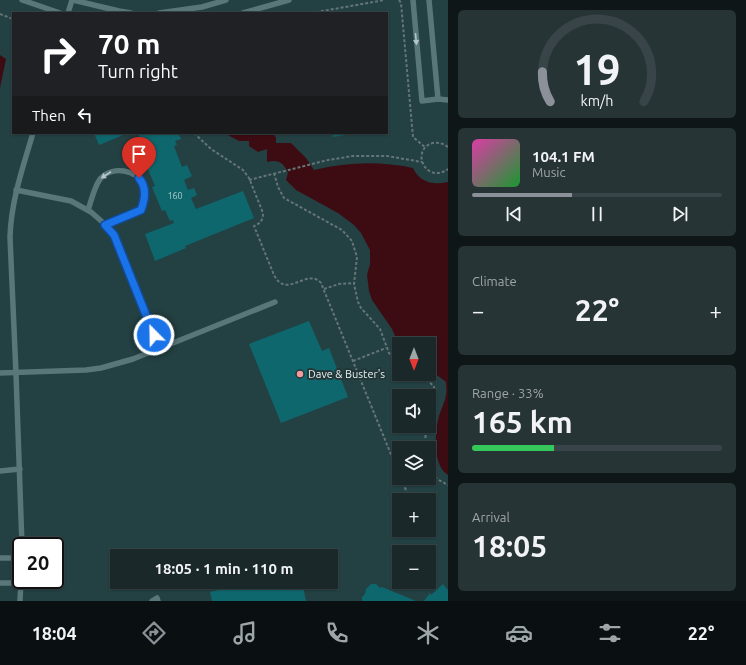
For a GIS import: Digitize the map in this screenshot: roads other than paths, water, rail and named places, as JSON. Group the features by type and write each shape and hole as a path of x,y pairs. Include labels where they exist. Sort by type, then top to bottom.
{"lane":[{"path":"22,0 57,12"},
{"path":"68,12 72,0 119,12"},
{"path":"166,12 202,7 226,0"},
{"path":"247,12 290,0"},
{"path":"413,0 422,101 438,99 448,100"},
{"path":"429,0 438,99"},
{"path":"22,537 10,221 16,190 33,134"},
{"path":"88,210 98,183 101,178 107,174 121,170 134,174 139,178 144,186 144,200 141,210 105,225"},
{"path":"16,190 67,200 78,204 97,216 114,235 160,348"},
{"path":"0,373 101,368 133,359 275,302"},
{"path":"0,470 20,470"},
{"path":"0,558 12,558"},
{"path":"0,583 12,582"},
{"path":"20,601 21,589"},
{"path":"152,601 157,598 158,601"}],"place":[{"name":"Dave & Buster's","path":"300,374"}]}
